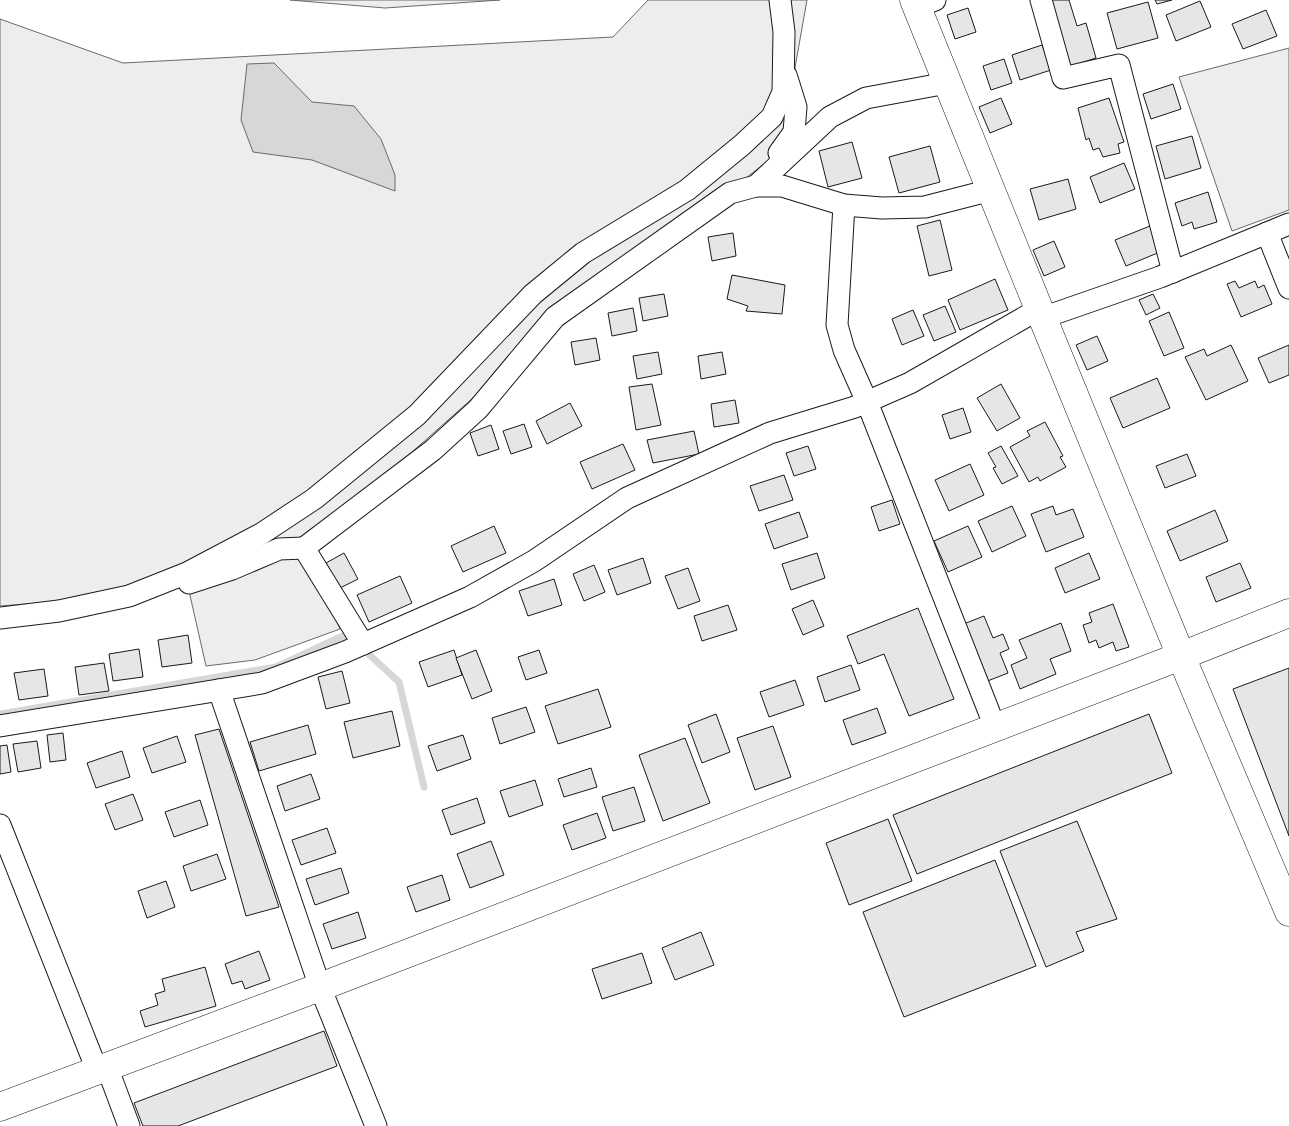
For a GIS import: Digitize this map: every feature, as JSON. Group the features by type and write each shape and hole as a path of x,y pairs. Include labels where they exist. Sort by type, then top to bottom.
{"street":[{"path":"129,596 187,573 237,547 261,534 314,499 417,415 533,294 583,254 687,190 742,146 772,117 783,92 784,32 780,0"},
{"path":"1041,0 1063,78 1119,65 1173,272"},
{"path":"922,2 947,83 1180,656 1289,912"},
{"path":"756,186 794,132 796,107 784,66"},
{"path":"756,186 830,117 866,98 947,83"},
{"path":"0,618 59,611 194,582 232,569 278,549 304,548 433,450 478,409 555,318 730,193 756,186 782,186 844,205 882,208 925,207 991,190"},
{"path":"844,205 837,324 844,350 867,402 995,728"},
{"path":"0,726 262,684 363,644 470,597 534,561 627,498 770,433 867,402 910,383 1041,314 1160,277 1289,224"},
{"path":"1267,234 1289,288"},
{"path":"304,548 363,644"},
{"path":"0,1107 320,987 1289,613"},
{"path":"219,690 320,987 376,1126"},
{"path":"0,825 102,1068 129,1126"}],"shaded area":[{"path":"290,0 500,0 385,8"},
{"path":"648,0 807,0 780,152 669,236 528,349 304,548 310,556 340,629 255,660 206,666 189,591 235,568 129,596 0,606 0,19 123,63 613,37"},
{"path":"1289,48 1289,210 1232,231 1179,77"},
{"path":"274,63 312,102 354,106 381,139 395,175 395,191 312,160 253,152 241,120 247,64"}],"building":[{"path":"1047,0 1069,0 1077,26 1086,23 1096,58 1068,67"},
{"path":"1155,0 1172,0 1157,4"},
{"path":"1200,1 1211,27 1176,41 1166,15"},
{"path":"1148,2 1158,38 1117,49 1107,13"},
{"path":"968,8 976,32 955,39 947,15"},
{"path":"1266,10 1277,36 1243,49 1232,24"},
{"path":"1042,45 1051,70 1020,80 1012,55"},
{"path":"1004,59 1012,83 991,90 983,66"},
{"path":"1173,84 1181,109 1151,119 1143,94"},
{"path":"1001,98 1012,124 990,133 979,107"},
{"path":"1109,98 1124,142 1118,144 1120,153 1103,157 1099,148 1093,150 1089,138 1086,140 1078,108"},
{"path":"1192,136 1201,168 1165,179 1156,146"},
{"path":"852,142 862,178 828,187 819,151"},
{"path":"930,146 940,182 899,193 889,157"},
{"path":"1124,163 1135,189 1100,203 1090,177"},
{"path":"1068,179 1076,209 1039,220 1030,189"},
{"path":"1208,192 1217,222 1194,229 1192,222 1182,226 1175,203"},
{"path":"940,220 952,270 929,276 917,226"},
{"path":"1150,226 1160,252 1126,266 1115,240"},
{"path":"733,233 736,256 712,261 708,237"},
{"path":"1054,241 1065,267 1044,276 1033,250"},
{"path":"732,275 785,285 782,314 746,311 748,306 727,299"},
{"path":"995,279 1008,310 960,330 948,300"},
{"path":"1235,281 1239,288 1255,281 1258,288 1264,285 1272,304 1241,317 1227,284"},
{"path":"664,294 668,316 643,321 639,298"},
{"path":"1153,294 1160,308 1146,315 1139,300"},
{"path":"945,306 956,332 934,341 923,315"},
{"path":"633,308 637,331 612,336 608,313"},
{"path":"913,310 924,336 902,345 892,319"},
{"path":"1169,312 1184,348 1164,356 1149,321"},
{"path":"1097,336 1108,361 1087,370 1076,345"},
{"path":"596,338 600,360 575,365 571,342"},
{"path":"1231,345 1248,381 1206,400 1185,357 1204,349 1207,356"},
{"path":"1289,345 1289,375 1269,383 1258,358"},
{"path":"658,352 662,374 637,379 633,356"},
{"path":"722,352 726,374 701,379 698,356"},
{"path":"1157,378 1170,408 1123,428 1110,398"},
{"path":"652,384 661,425 636,430 629,387"},
{"path":"1001,384 1020,418 997,431 977,398"},
{"path":"735,400 739,423 714,427 711,404"},
{"path":"570,403 582,426 547,444 536,421"},
{"path":"963,408 971,432 950,439 942,415"},
{"path":"1045,422 1063,456 1060,457 1066,467 1040,481 1038,477 1029,482 1010,447 1030,436 1027,431"},
{"path":"524,424 532,447 511,454 503,431"},
{"path":"491,425 499,449 478,456 470,433"},
{"path":"694,431 699,454 653,463 647,440"},
{"path":"623,444 635,470 592,489 580,462"},
{"path":"808,446 816,469 794,476 786,453"},
{"path":"1001,446 1018,476 1002,484 993,468 996,467 988,453"},
{"path":"1187,454 1196,476 1165,488 1156,466"},
{"path":"970,464 984,495 949,511 935,480"},
{"path":"784,475 793,500 759,511 750,486"},
{"path":"892,500 900,524 879,531 871,507"},
{"path":"1012,506 1026,536 992,552 978,521"},
{"path":"1053,506 1056,515 1073,509 1084,537 1046,552 1031,514"},
{"path":"1215,510 1228,541 1180,561 1167,531"},
{"path":"799,512 808,537 774,549 765,524"},
{"path":"494,526 506,553 463,572 451,546"},
{"path":"968,526 982,557 948,572 934,541"},
{"path":"344,553 358,579 340,588 326,563"},
{"path":"817,553 825,578 791,590 782,564"},
{"path":"1089,553 1100,579 1065,593 1055,568"},
{"path":"643,558 651,583 617,595 608,570"},
{"path":"1240,563 1251,588 1216,602 1206,577"},
{"path":"594,565 605,592 584,601 573,574"},
{"path":"688,568 700,601 678,609 665,576"},
{"path":"400,576 412,603 369,622 357,595"},
{"path":"554,579 562,605 528,616 519,591"},
{"path":"813,600 824,626 803,635 792,609"},
{"path":"1113,604 1129,647 1116,651 1113,642 1099,648 1096,640 1089,643 1083,625 1092,622 1089,613"},
{"path":"728,605 737,630 702,641 694,616"},
{"path":"918,608 954,699 909,716 884,654 858,664 847,636"},
{"path":"984,616 993,638 1003,634 1009,649 1000,653 1008,673 985,682 961,625"},
{"path":"1061,623 1071,651 1050,659 1056,674 1020,689 1011,665 1027,658 1019,640"},
{"path":"188,635 192,663 162,667 158,640"},
{"path":"139,649 143,677 113,681 109,654"},
{"path":"454,650 462,675 428,687 419,662"},
{"path":"476,650 492,691 472,699 456,658"},
{"path":"539,650 547,673 526,680 518,657"},
{"path":"104,663 109,691 79,695 75,667"},
{"path":"851,665 860,690 825,702 817,677"},
{"path":"1289,668 1289,836 1233,689"},
{"path":"44,669 48,696 19,700 14,673"},
{"path":"342,671 350,703 326,709 318,677"},
{"path":"795,680 804,705 769,717 760,692"},
{"path":"598,689 611,727 558,744 545,706"},
{"path":"526,707 535,732 500,744 492,718"},
{"path":"877,708 886,733 852,745 843,720"},
{"path":"392,711 400,746 353,758 344,722"},
{"path":"716,714 730,752 702,763 688,725"},
{"path":"1149,714 1172,773 917,874 893,815"},
{"path":"308,725 316,754 259,771 250,742"},
{"path":"773,726 791,777 755,790 737,738"},
{"path":"219,729 279,907 246,916 195,735"},
{"path":"63,733 66,760 50,762 47,735"},
{"path":"463,735 471,759 437,771 428,746"},
{"path":"177,736 186,762 152,773 143,748"},
{"path":"685,738 710,803 663,821 639,755"},
{"path":"37,741 41,768 18,772 13,744"},
{"path":"7,745 11,772 0,774 0,746"},
{"path":"122,751 130,777 96,788 87,763"},
{"path":"591,768 597,787 564,797 558,779"},
{"path":"311,774 320,799 285,811 277,786"},
{"path":"535,780 543,805 509,817 500,791"},
{"path":"634,787 645,821 613,831 602,797"},
{"path":"133,794 143,820 115,830 105,804"},
{"path":"477,798 485,823 451,835 442,810"},
{"path":"200,800 208,825 174,837 165,812"},
{"path":"597,813 606,838 572,850 563,825"},
{"path":"888,819 912,881 849,905 826,843"},
{"path":"1077,821 1117,919 1076,932 1084,951 1046,967 1000,851"},
{"path":"327,828 336,853 301,865 292,840"},
{"path":"491,841 504,875 470,888 457,854"},
{"path":"217,854 226,879 191,891 183,866"},
{"path":"995,860 1036,966 904,1017 863,912"},
{"path":"341,868 349,893 315,905 306,879"},
{"path":"442,875 450,900 416,912 407,887"},
{"path":"166,881 175,907 147,918 138,891"},
{"path":"358,912 366,938 332,949 323,924"},
{"path":"701,932 714,965 675,980 662,948"},
{"path":"259,951 270,980 245,989 242,981 232,984 225,964"},
{"path":"642,953 652,983 602,999 592,969"},
{"path":"205,967 216,1006 145,1027 140,1011 158,1005 155,994 165,991 162,979"},
{"path":"324,1031 337,1066 178,1126 143,1126 134,1103"}],"waterway":[{"path":"0,714 276,667 347,634 352,639"},
{"path":"362,648 399,682 424,787"}]}
